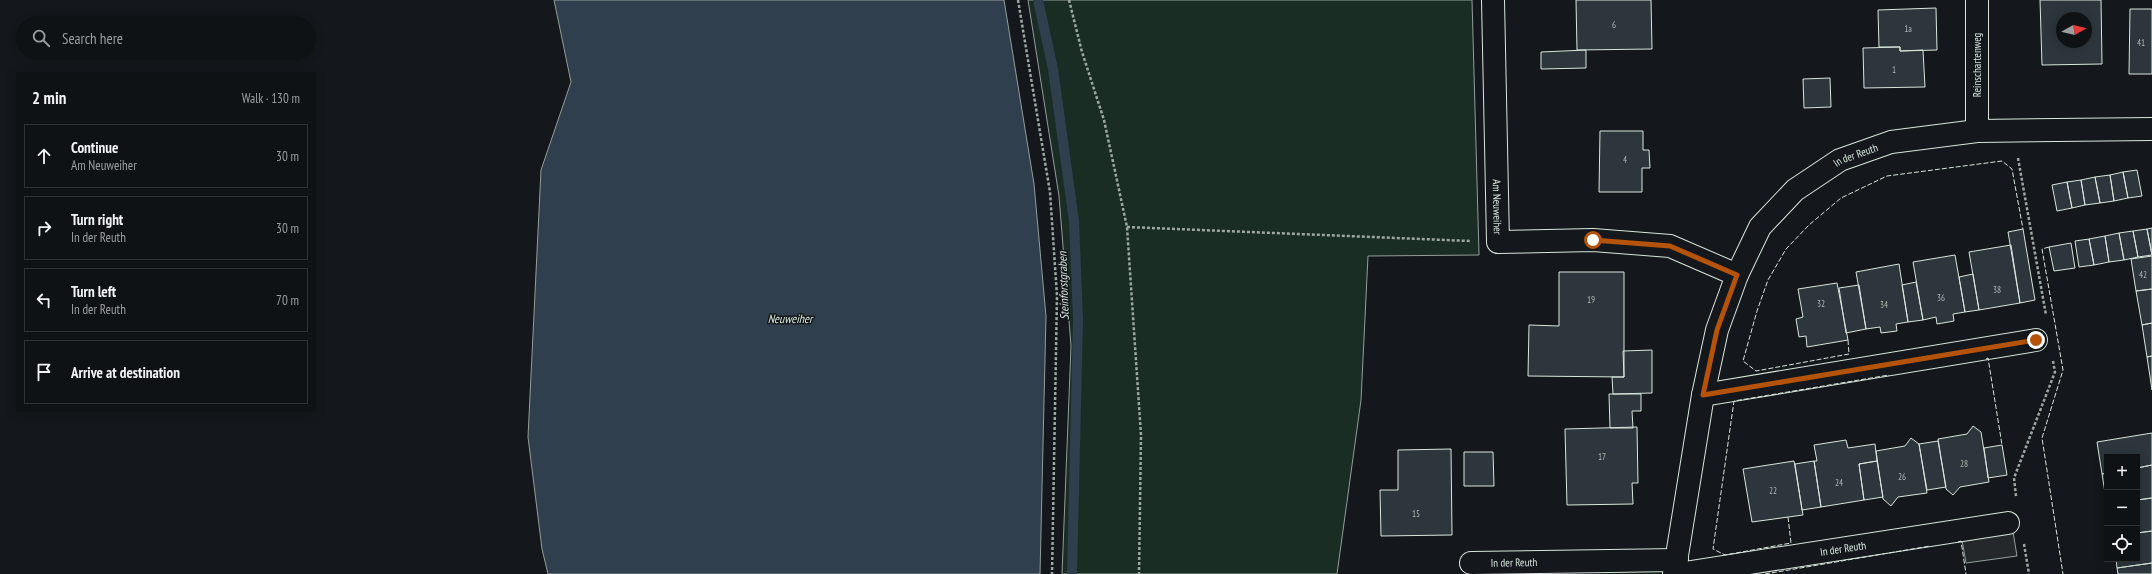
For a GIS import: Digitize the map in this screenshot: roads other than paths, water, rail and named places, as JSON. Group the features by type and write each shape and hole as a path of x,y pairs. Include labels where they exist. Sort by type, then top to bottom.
{"street":[{"name":"Am Neuweiher","path":"1493,0 1498,242 1593,240 1670,246 1737,275"},
{"name":"Reinschartenweg","path":"1977,0 1977,131"},
{"name":"In der Reuth","path":"1676,569 1703,395 1717,330 1737,275 1760,227 1794,190 1840,160 1891,142 1977,131 2152,129"},
{"path":"1703,395 2041,331"},
{"name":"In der Reuth","path":"1471,563 1676,569 2015,530"}],"water":[{"name":"Neuweiher","path":"554,0 1004,0 1034,184 1046,316 1040,574 548,574 542,549 528,437 541,170 571,82"}],"waterway":[{"name":"Steinforstgraben","path":"1038,0 1053,69 1074,221 1078,319 1072,574"}]}
